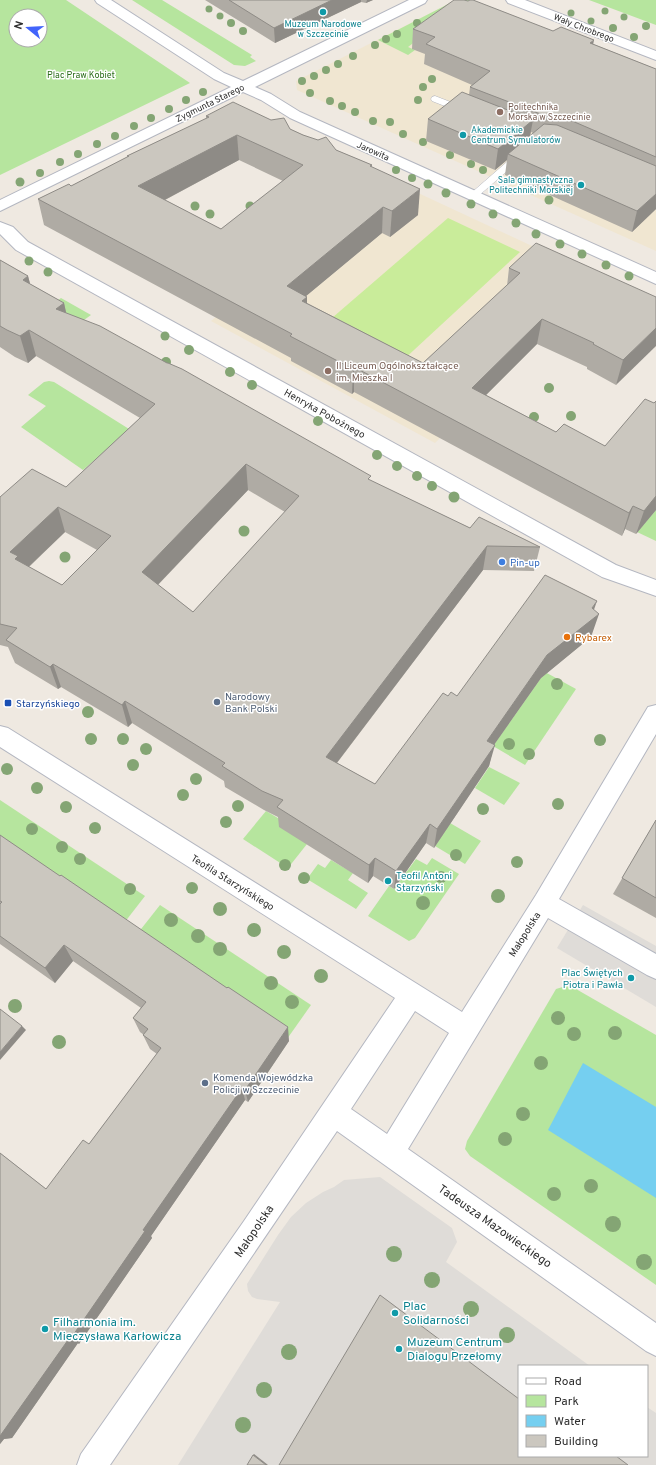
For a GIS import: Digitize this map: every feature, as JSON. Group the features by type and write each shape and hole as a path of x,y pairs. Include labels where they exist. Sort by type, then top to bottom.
{"street":[{"name":"Jarowita","path":"102,0 219,76 266,97 295,115 472,196 654,275"},
{"name":"Zygmunta Starego","path":"0,206 420,0"},
{"name":"Wały Chrobrego","path":"513,0 656,56"},
{"name":"Henryka Pobożnego","path":"0,227 7,230 22,246 602,567 656,588"},
{"name":"Małopolska","path":"391,1153 466,1028 544,903 656,714"},
{"name":"Teofila Starzyńskiego","path":"0,735 466,1028"},
{"path":"544,903 656,967"},
{"name":"Małopolska","path":"92,1465 159,1370 334,1113 412,994"},
{"name":"Tadeusza Mazowieckiego","path":"334,1113 656,1340"}],"lane":[{"path":"435,99 474,114"},
{"path":"472,196 527,150"}],"shaded area":[{"name":"Politechnika Morska w Szczecinie","path":"456,0 656,72 656,251 297,90 296,81"},
{"name":"II Liceum Ogólnokształcące im. Mieszka I","path":"386,178 603,279 435,443 211,321"},
{"name":"Plac Świętych Piotra i Pawła","path":"583,905 656,946 656,1007 557,948"},
{"name":"Plac Solidarności","path":"380,1177 452,1228 457,1242 446,1262 589,1365 518,1365 518,1457 648,1457 648,1408 656,1413 656,1465 178,1465 280,1302 252,1297 248,1291 247,1284 291,1217 306,1203 344,1180"}],"green space":[{"name":"Plac Praw Kobiet","path":"0,0 66,0 190,83 0,175"},
{"path":"132,0 162,0 252,55 250,57 256,61 245,66 234,65"},
{"path":"456,0 470,0 408,47 415,50 408,55 378,40"},
{"path":"589,0 656,0 656,25"},
{"path":"448,218 520,252 401,362 325,324"},
{"path":"61,298 91,315 70,330 40,313"},
{"path":"44,382 54,382 145,439 111,446 83,470 21,427 46,406 28,395"},
{"path":"656,510 656,541 637,532"},
{"path":"545,672 576,689 525,765 493,746"},
{"path":"489,767 520,783 504,805 475,788"},
{"path":"0,800 145,896 121,927 0,848"},
{"path":"266,811 283,821 307,844 288,868 243,839"},
{"path":"450,823 481,841 465,864 435,846"},
{"path":"432,858 459,874 415,938 409,941 368,916 389,886 394,889 416,859 427,865"},
{"path":"331,860 353,873 348,880 368,893 356,909 307,879 318,864 325,868"},
{"path":"160,905 311,1005 287,1039 134,938"},
{"path":"566,986 576,989 656,1035 656,1285 470,1156 465,1149 467,1141 556,989"}],"water":[{"path":"583,1063 656,1107 656,1198 548,1130"}],"building":[{"path":"229,0 332,0 274,28"},
{"path":"454,0 473,0 553,31 561,27 594,40 590,43 656,69 656,157 563,117 543,115 470,87 490,71 426,44 435,37 413,29"},
{"path":"462,92 533,120 498,149 428,119"},
{"path":"233,102 271,120 284,118 290,129 318,140 326,137 336,150 372,165 370,166 420,189 392,211 383,207 287,286 307,297 302,301 423,363 520,273 509,268 536,243 656,297 656,328 623,360 593,344 594,343 542,319 472,388 556,432 564,424 605,446 645,399 654,403 656,401 656,496 644,511 633,506 629,513 354,367 353,369 290,336 292,334 38,199 69,184 71,186 129,156 127,156 209,117 206,116","holes":["237,135 303,165 221,229 138,186"]},
{"path":"544,124 557,125 656,166 656,194 637,211 508,154"},
{"path":"0,260 28,276 23,280 64,303 56,309 100,326 167,363 182,369 371,476 368,479 470,528 479,517 540,547 487,546 326,757 375,784 443,693 448,696 451,692 457,696 545,575 597,601 592,608 599,614 547,655 487,741 495,745 437,829 430,824 396,871 375,858 369,865 277,807 283,800 262,791 222,766 225,763 125,701 122,705 53,664 50,667 6,640 17,628 0,624 0,497 32,469 66,487 155,404 29,330 20,336 0,326","holes":["246,464 299,496 193,612 142,572","58,507 111,536 62,585 15,559 18,556 10,552"]},
{"path":"656,820 656,898 622,878"},
{"name":"Komenda Wojewódzka Policji w Szczecinie","path":"0,835 227,988 228,987 288,1027 245,1090 242,1088 143,1230 145,1231 69,1341 68,1340 0,1436 0,1153 46,1189 83,1140 89,1144 161,1048 143,1035 148,1029 133,1018 146,1002 64,945 45,968 0,936 0,904 2,902 0,901"},
{"path":"0,1009 22,1026 0,1052"},
{"name":"Muzeum Centrum Dialogu Przełomy","path":"380,1295 518,1398 518,1457 617,1457 628,1465 279,1465"},
{"path":"253,1455 266,1465 247,1465"}],"place":[{"name":"Muzeum Narodowe w Szczecinie","path":"323,12"},
{"name":"Politechnika Morska w Szczecinie","path":"500,112"},
{"name":"Akademickie Centrum Symulatorów","path":"463,135"},
{"name":"Sala gimnastyczna Politechniki Morskiej","path":"581,185"},
{"name":"II Liceum Ogólnokształcące im. Mieszka I","path":"328,371"},
{"name":"Pin-up","path":"502,562"},
{"name":"Rybarex","path":"567,637"},
{"name":"Narodowy Bank Polski","path":"217,702"},
{"name":"Starzyńskiego","path":"8,703"},
{"name":"Teofil Antoni Starzyński","path":"388,881"},
{"name":"Plac Świętych Piotra i Pawła","path":"631,978"},
{"name":"Komenda Wojewódzka Policji w Szczecinie","path":"205,1083"},
{"name":"Plac Solidarności","path":"395,1313"},
{"name":"Filharmonia im. Mieczysława Karłowicza","path":"45,1329"},
{"name":"Muzeum Centrum Dialogu Przełomy","path":"399,1349"}]}
